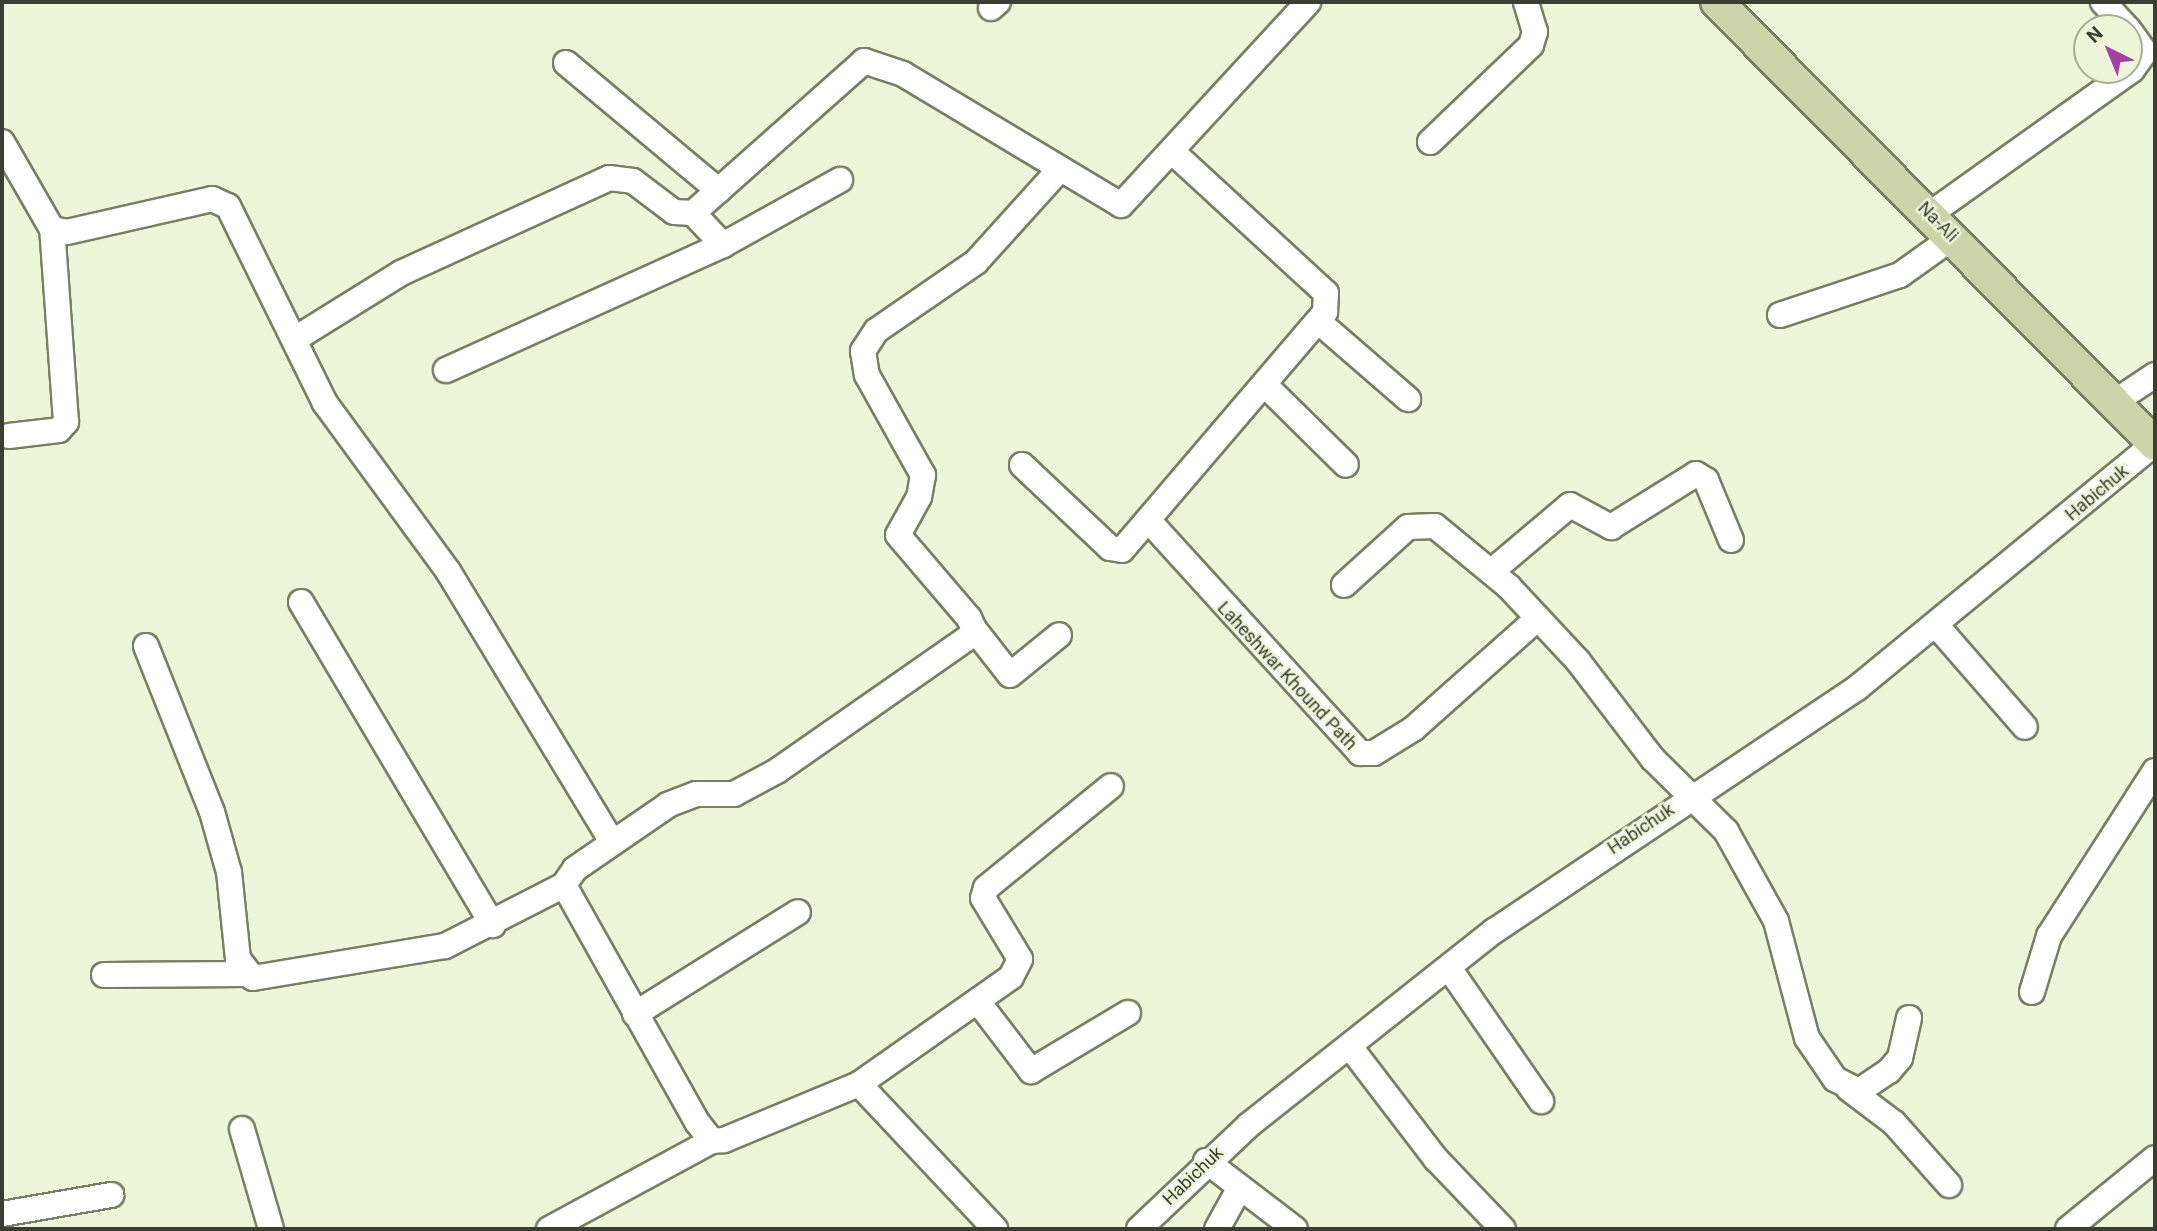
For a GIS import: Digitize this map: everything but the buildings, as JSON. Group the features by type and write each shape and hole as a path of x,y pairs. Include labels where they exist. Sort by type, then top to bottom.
{"main road":[{"name":"Na-Ali","path":"1720,3 2154,441"}],"street":[{"path":"694,214 852,70 874,61 1121,205 1174,153 1308,2"},
{"path":"1430,142 1531,46 1535,32 1527,2"},
{"path":"566,63 719,191"},
{"path":"1930,214 2112,84"},
{"path":"2,142 52,229 66,422 59,430 9,436"},
{"path":"1022,465 1115,551 1149,522 1319,321 1326,293 1174,153"},
{"path":"1059,635 1010,675 901,541 900,526 919,497 923,475 867,374 863,351 876,331 969,269 1060,169"},
{"path":"295,338 401,273 609,178 633,181 674,212 694,214 723,245"},
{"path":"446,370 723,245 840,180"},
{"path":"52,229 67,232 222,201 234,214 324,402 449,571 612,842"},
{"path":"1780,315 1900,275 1953,237"},
{"path":"1319,321 1409,399"},
{"path":"2116,401 2155,375"},
{"path":"1266,386 1346,464"},
{"name":"Habichuk","path":"1139,1229 1206,1161 1448,968 1691,797 1820,714 2024,554 2154,441"},
{"path":"1492,571 1570,505 1611,527 1696,474 1706,480 1731,540"},
{"name":"Laheshwar Khound Path","path":"1149,522 1360,753 1374,752 1413,729 1538,618"},
{"path":"1344,585 1418,522 1435,526 1492,571 1538,618 1640,745 1726,831 1765,897 1807,1038 1849,1089 1895,1123 1949,1185"},
{"path":"301,602 493,926"},
{"path":"1936,625 2025,727"},
{"path":"104,975 246,974 262,980 398,958 493,926 564,885 612,842 681,798 734,794 777,771 948,654 974,629"},
{"path":"146,646 212,812 229,872 237,959 246,974"},
{"path":"2032,992 2049,936 2155,771"},
{"path":"549,1229 712,1141 736,1137 859,1084 979,1003 1019,968 983,898 986,888 1111,786"},
{"path":"564,885 635,1014 712,1141"},
{"path":"635,1014 798,912"},
{"path":"1448,968 1541,1101"},
{"path":"979,1003 1031,1071 1128,1013"},
{"path":"1849,1089 1859,1091 1889,1071 1900,1058 1909,1018"},
{"path":"1350,1048 1436,1159 1503,1229"},
{"path":"859,1084 995,1229"},
{"path":"242,1129 271,1229"},
{"path":"2068,1229 2155,1158"},
{"path":"1206,1161 1238,1191 1295,1229"},
{"path":"1217,1229 1238,1191"},
{"path":"2,1214 111,1195"}]}
